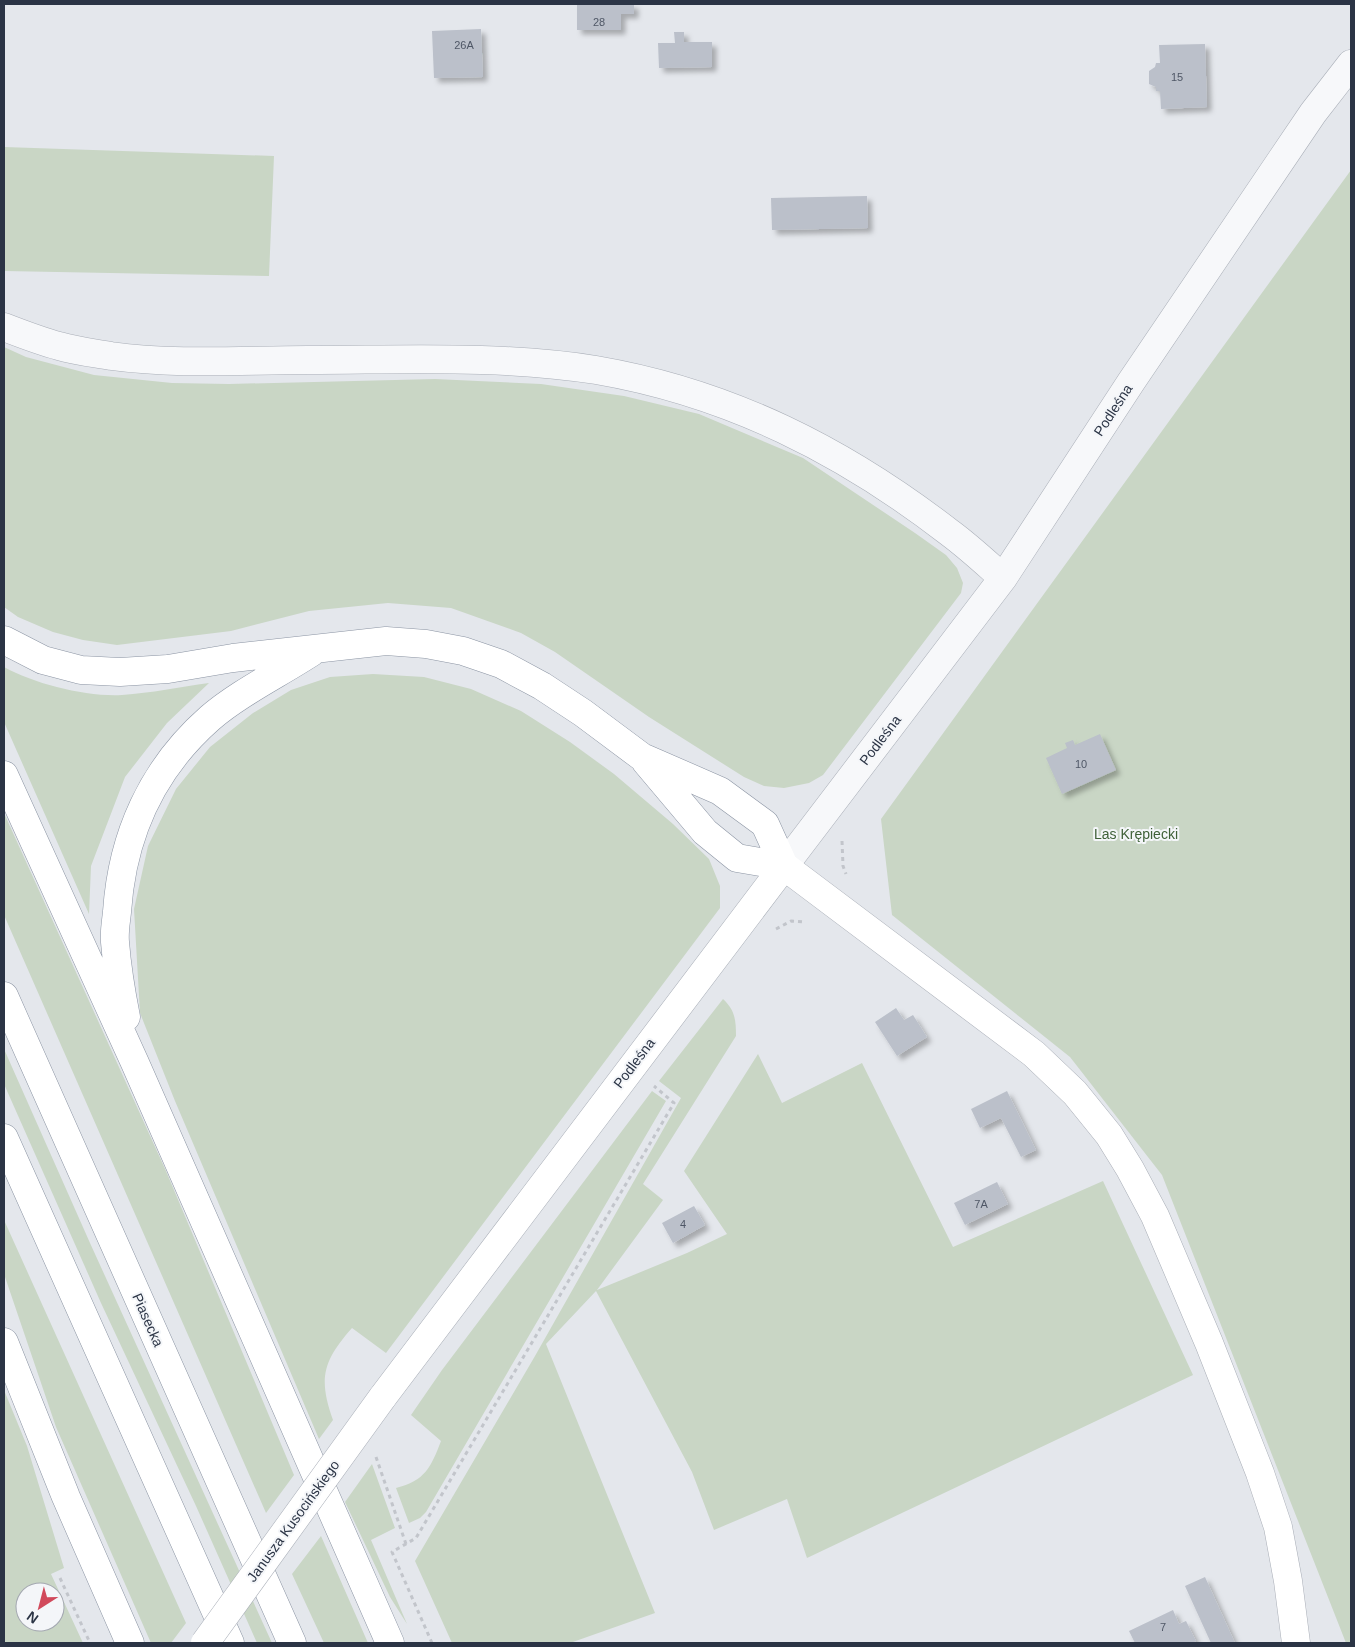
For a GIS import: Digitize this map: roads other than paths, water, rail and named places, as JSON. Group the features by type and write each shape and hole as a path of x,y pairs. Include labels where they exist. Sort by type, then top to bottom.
{"main road":[{"path":"4,640 43,660 81,670 120,672 168,669 233,658 386,641 426,644 463,651 501,664 542,686 583,713 642,757 720,791 765,824 784,866"},
{"path":"135,1063 120,986 115,940 119,882 129,840 143,807 163,771 183,744 211,718 240,696 316,650"},
{"path":"642,757 705,832 737,858 784,866 1034,1054 1075,1093 1109,1135 1155,1216 1209,1344 1260,1473 1278,1527 1288,1581 1296,1643"},
{"path":"4,775 135,1063 390,1643"},
{"name":"Podleśna","path":"382,1398 784,866"},
{"name":"Piasecka","path":"4,996 292,1643"},
{"path":"4,1138 230,1643"},
{"path":"4,1342 66,1497 130,1643"},
{"name":"Janusza Kusocińskiego","path":"204,1643 382,1398"}],"street":[{"name":"Podleśna","path":"784,866 1003,578 1131,382 1313,113 1351,64"},
{"path":"4,327 61,347 133,358 201,362 269,360 481,360 596,370 667,387 746,412 782,427 820,447 872,479 951,534 1003,578"}],"park label":[{"name":"Las Krępiecki","path":"1136,834"}]}
